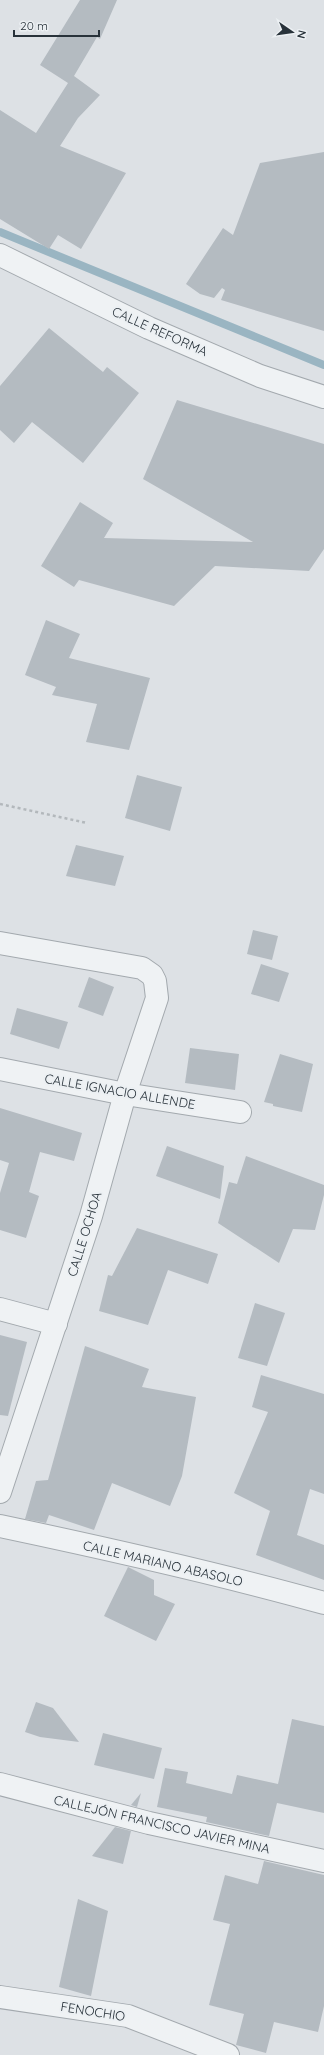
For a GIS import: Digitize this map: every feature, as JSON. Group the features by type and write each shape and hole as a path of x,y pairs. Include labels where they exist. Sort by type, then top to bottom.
{"street":[{"name":"CALLE REFORMA","path":"0,255 149,328 260,376 324,397"},
{"name":"CALLE OCHOA","path":"0,943 142,968 152,975 155,981 157,998 126,1094 91,1216 0,1492"},
{"name":"CALLE IGNACIO ALLENDE","path":"0,1069 126,1094 240,1112"},
{"path":"0,1309 56,1324"},
{"name":"CALLE MARIANO ABASOLO","path":"0,1526 104,1548 261,1586 324,1603"},
{"name":"CALLEJÓN FRANCISCO JAVIER MINA","path":"0,1784 149,1823 324,1861"},
{"name":"FENOCHIO","path":"0,1997 128,2016 228,2055"}],"path":[{"path":"0,804 87,823"}],"building":[{"path":"80,0 117,0 100,39 97,37 74,76 100,95 78,118 60,146 126,173 81,249 58,235 49,249 0,219 0,110 36,133 68,83 40,65"},
{"path":"324,152 324,331 221,300 225,290 222,288 214,298 200,294 186,284 223,228 233,235 260,163"},
{"path":"49,328 103,372 107,367 139,393 83,463 32,422 14,443 0,430 0,386"},
{"path":"177,400 324,444 324,549 309,571 215,566 174,606 79,580 74,587 41,566 80,502 113,523 104,538 253,542 143,479"},
{"path":"46,620 80,634 69,658 150,678 129,750 86,742 97,704 52,695 56,687 25,675"},
{"path":"137,775 182,787 170,831 125,818"},
{"path":"76,845 124,856 115,886 66,876"},
{"path":"253,930 278,936 272,960 247,954"},
{"path":"261,964 289,973 279,1002 251,994"},
{"path":"89,977 114,987 103,1016 78,1007"},
{"path":"17,1008 68,1022 59,1049 10,1034"},
{"path":"190,1048 239,1054 235,1090 185,1083"},
{"path":"280,1054 313,1064 302,1112 273,1106 273,1104 264,1102"},
{"path":"0,1108 82,1133 74,1161 40,1152 29,1192 39,1196 26,1238 0,1230 0,1193 9,1163 0,1160"},
{"path":"167,1146 224,1166 220,1199 156,1176"},
{"path":"246,1156 324,1185 324,1195 315,1230 293,1229 279,1263 218,1223 229,1182 237,1184"},
{"path":"137,1228 218,1254 208,1284 168,1270 148,1325 99,1311 108,1275 112,1276"},
{"path":"255,1303 285,1313 267,1366 238,1358"},
{"path":"0,1335 27,1342 8,1416 0,1415"},
{"path":"85,1346 149,1369 142,1387 196,1397 182,1476 170,1506 112,1483 94,1530 49,1515 46,1523 25,1519 36,1481 48,1480"},
{"path":"261,1375 324,1394 324,1494 310,1489 297,1535 324,1545 324,1580 256,1555 270,1511 234,1493 268,1412 252,1407"},
{"path":"128,1567 154,1580 154,1595 175,1604 156,1641 104,1616"},
{"path":"36,1702 53,1708 79,1742 40,1737 25,1732"},
{"path":"292,1719 324,1726 324,1813 277,1803 269,1836 206,1822 207,1817 157,1807 165,1768 188,1772 186,1783 232,1794 237,1775 278,1784"},
{"path":"103,1733 162,1748 154,1779 94,1765"},
{"path":"141,1793 137,1807 131,1805"},
{"path":"115,1827 131,1831 123,1864 92,1856"},
{"path":"264,1861 324,1875 324,2006 318,2032 274,2022 266,2053 236,2045 244,2014 209,2005 230,1924 213,1920 225,1875 258,1884"},
{"path":"78,1899 108,1911 91,1996 59,1987"}],"waterway":[{"path":"0,232 324,365"}]}
